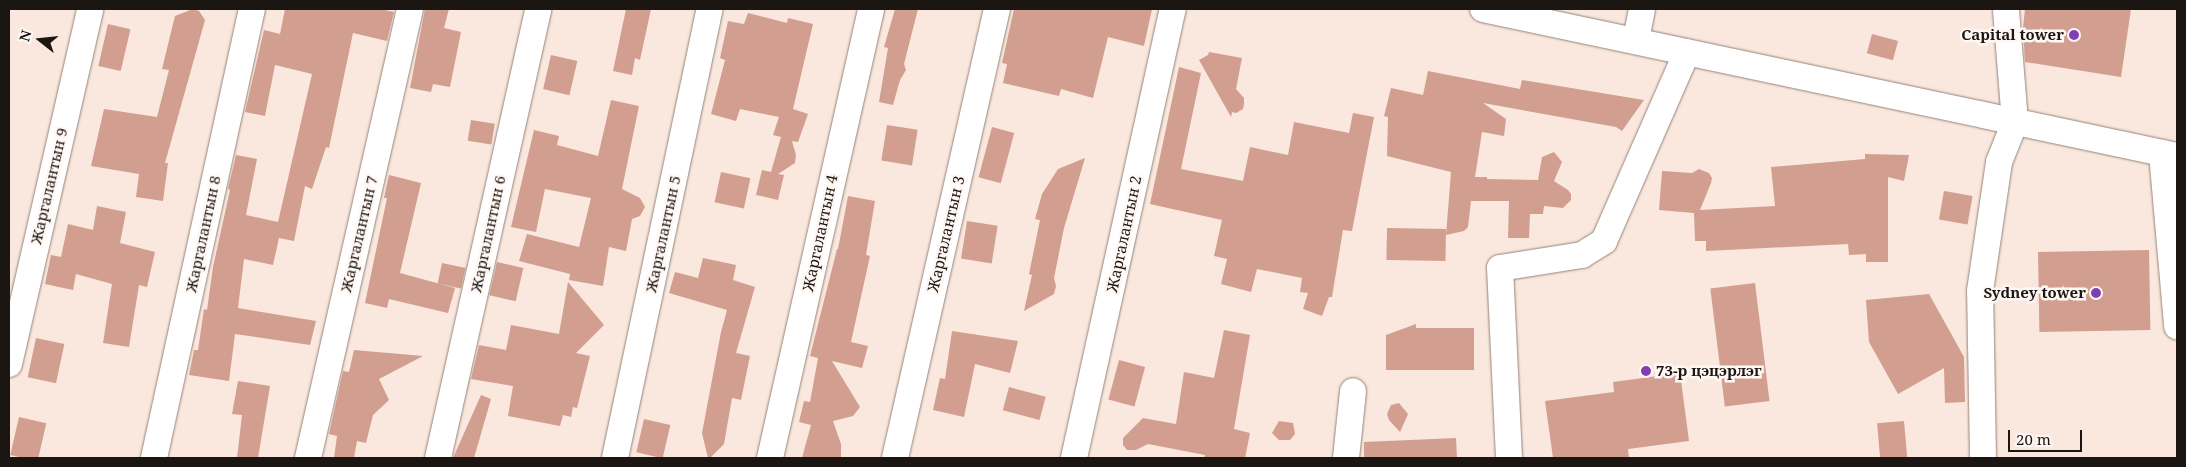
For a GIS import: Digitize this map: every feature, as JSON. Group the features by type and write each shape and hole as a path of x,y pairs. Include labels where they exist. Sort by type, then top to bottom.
{"street":[{"name":"Жаргалантын 9","path":"9,364 90,9"},
{"name":"Жаргалантын 8","path":"154,458 252,9"},
{"name":"Жаргалантын 7","path":"308,458 410,9"},
{"name":"Жаргалантын 6","path":"438,458 538,9"},
{"name":"Жаргалантын 5","path":"615,458 710,9"},
{"name":"Жаргалантын 4","path":"770,458 871,9"},
{"name":"Жаргалантын 3","path":"895,458 997,9"},
{"name":"Жаргалантын 2","path":"1074,458 1173,9"},
{"path":"1483,9 2170,155 2177,326"},
{"path":"1636,40 1642,9"},
{"path":"1984,458 1980,291 1999,162 2015,122 2006,9"},
{"path":"1509,458 1500,268 1582,255 1604,241 1687,52"},
{"path":"1346,458 1353,391"}],"building":[{"path":"193,9 199,11 205,20 165,163 168,163 163,201 136,197 139,174 91,166 104,109 157,117 169,70 162,69 175,16"},
{"path":"285,9 380,9 394,12 387,41 353,33 329,148 326,147 312,189 305,186 294,241 279,238 273,265 244,259 238,308 316,321 310,345 235,334 229,381 189,375 194,350 198,350 204,309 207,310 213,267 236,155 257,159 246,215 278,222 312,74 275,65 265,116 245,112 264,30 280,34"},
{"path":"425,9 449,9 444,28 461,32 450,87 433,84 431,92 410,88"},
{"path":"626,9 651,9 640,60 635,58 632,75 613,71"},
{"path":"895,9 918,9 904,64 906,70 900,80 893,105 879,102 888,48 884,47"},
{"path":"1014,9 1152,9 1144,46 1108,37 1093,98 1061,89 1059,96 1003,83 1007,64 1002,63"},
{"name":"Capital tower","path":"2025,9 2131,9 2121,77 2025,62 2023,28"},
{"path":"748,13 787,23 788,18 813,24 793,109 808,114 798,142 792,141 796,155 795,163 778,174 784,175 778,200 756,195 762,170 771,172 781,137 773,135 779,117 740,109 736,121 711,114 725,60 720,58 728,21 744,24"},
{"path":"108,24 130,29 121,71 98,66"},
{"path":"1872,34 1898,41 1893,60 1867,53"},
{"path":"1209,52 1242,58 1236,89 1244,98 1244,104 1243,109 1236,113 1232,112 1231,117 1199,60 1208,55"},
{"path":"551,55 577,61 569,95 543,89"},
{"path":"1179,67 1201,73 1181,169 1243,181 1250,147 1288,155 1294,122 1349,133 1353,113 1374,117 1352,231 1343,230 1332,297 1329,297 1322,316 1303,309 1308,293 1300,292 1302,278 1257,269 1251,292 1221,284 1227,259 1214,256 1222,220 1150,204"},
{"path":"1428,71 1520,89 1522,80 1644,100 1622,131 1616,127 1483,103 1506,119 1504,136 1482,132 1475,177 1538,180 1542,157 1554,152 1562,162 1554,181 1568,190 1571,194 1571,200 1563,208 1544,206 1543,214 1530,214 1529,238 1508,238 1509,201 1471,201 1468,227 1464,231 1446,235 1451,172 1387,156 1388,117 1384,116 1391,88 1423,95"},
{"path":"611,100 639,106 622,189 640,198 645,207 640,216 632,219 626,251 609,247 603,286 569,280 570,274 519,261 527,234 579,247 591,198 545,189 536,232 511,227 534,130 559,136 557,145 598,156"},
{"path":"471,120 495,124 491,144 468,141"},
{"path":"887,125 918,130 912,165 881,161"},
{"path":"992,127 1014,133 1001,183 979,177"},
{"path":"1865,154 1909,155 1904,181 1888,177 1888,262 1866,262 1866,254 1849,255 1848,244 1706,251 1706,241 1695,241 1694,213 1659,210 1662,171 1692,173 1699,169 1709,173 1712,178 1711,183 1700,210 1775,206 1771,167 1865,159"},
{"path":"1085,158 1064,228 1054,278 1056,286 1054,294 1024,311 1032,275 1029,274 1040,220 1035,219 1042,194 1058,169"},
{"path":"721,172 750,178 744,209 715,202"},
{"path":"389,175 421,183 400,273 455,288 448,313 389,299 387,308 365,303 387,198 384,198"},
{"path":"1944,191 1973,196 1968,225 1939,220"},
{"path":"848,196 875,201 866,255 870,256 851,342 868,346 862,368 832,361 860,407 853,416 833,421 841,444 841,458 802,458 811,425 799,422 804,401 810,402 818,358 810,356 838,249"},
{"path":"97,206 126,212 120,243 155,252 147,287 139,285 129,347 103,343 112,284 76,274 73,290 45,284 51,255 61,257 68,224 93,230"},
{"path":"967,221 998,226 992,263 961,259"},
{"path":"1387,228 1446,229 1445,261 1386,260"},
{"name":"Sydney tower","path":"2149,250 2150,330 2039,332 2038,252"},
{"path":"703,258 736,265 733,280 755,287 736,353 750,356 741,400 732,398 724,444 710,458 708,458 702,433 727,310 669,293 675,272 698,278"},
{"path":"497,262 523,268 516,301 489,295"},
{"path":"442,263 465,268 461,289 438,284"},
{"path":"568,282 604,325 576,353 590,356 577,408 573,407 571,417 563,415 560,426 508,416 513,386 471,379 479,345 506,350 511,325 559,334"},
{"path":"1755,283 1770,401 1725,407 1710,288"},
{"path":"1929,294 1964,357 1965,402 1945,403 1944,368 1898,394 1869,342 1866,300"},
{"path":"1416,324 1416,328 1474,328 1474,370 1386,370 1386,335"},
{"path":"1224,330 1250,335 1234,429 1250,433 1245,458 1204,458 1205,455 1148,444 1136,450 1127,450 1123,445 1123,438 1143,418 1176,424 1184,372 1214,378"},
{"path":"952,331 1018,341 1010,373 975,364 964,417 933,410 940,378 945,379"},
{"path":"36,338 64,344 56,383 28,377"},
{"path":"354,350 423,356 379,379 389,400 373,415 366,443 357,441 354,458 334,458 337,436 329,434 343,371 349,372"},
{"path":"1119,360 1145,367 1134,407 1108,400"},
{"path":"1680,373 1689,441 1628,449 1629,458 1553,458 1545,401 1614,392 1613,382"},
{"path":"238,381 270,386 258,458 237,458 242,415 232,414"},
{"path":"1009,387 1046,397 1039,420 1003,410"},
{"path":"481,395 491,399 474,458 453,458"},
{"path":"1399,403 1408,414 1400,432 1389,420 1387,414 1391,405"},
{"path":"19,417 46,423 38,458 23,458 10,455"},
{"path":"644,419 670,425 663,458 636,452"},
{"path":"1279,421 1293,423 1295,434 1290,440 1279,440 1272,433"},
{"path":"1904,421 1907,458 1880,458 1877,423"},
{"path":"1456,438 1457,458 1364,458 1364,442"}],"place":[{"name":"Capital tower","path":"2074,35"},
{"name":"Sydney tower","path":"2096,293"},
{"name":"73-р цэцэрлэг","path":"1646,371"}]}
